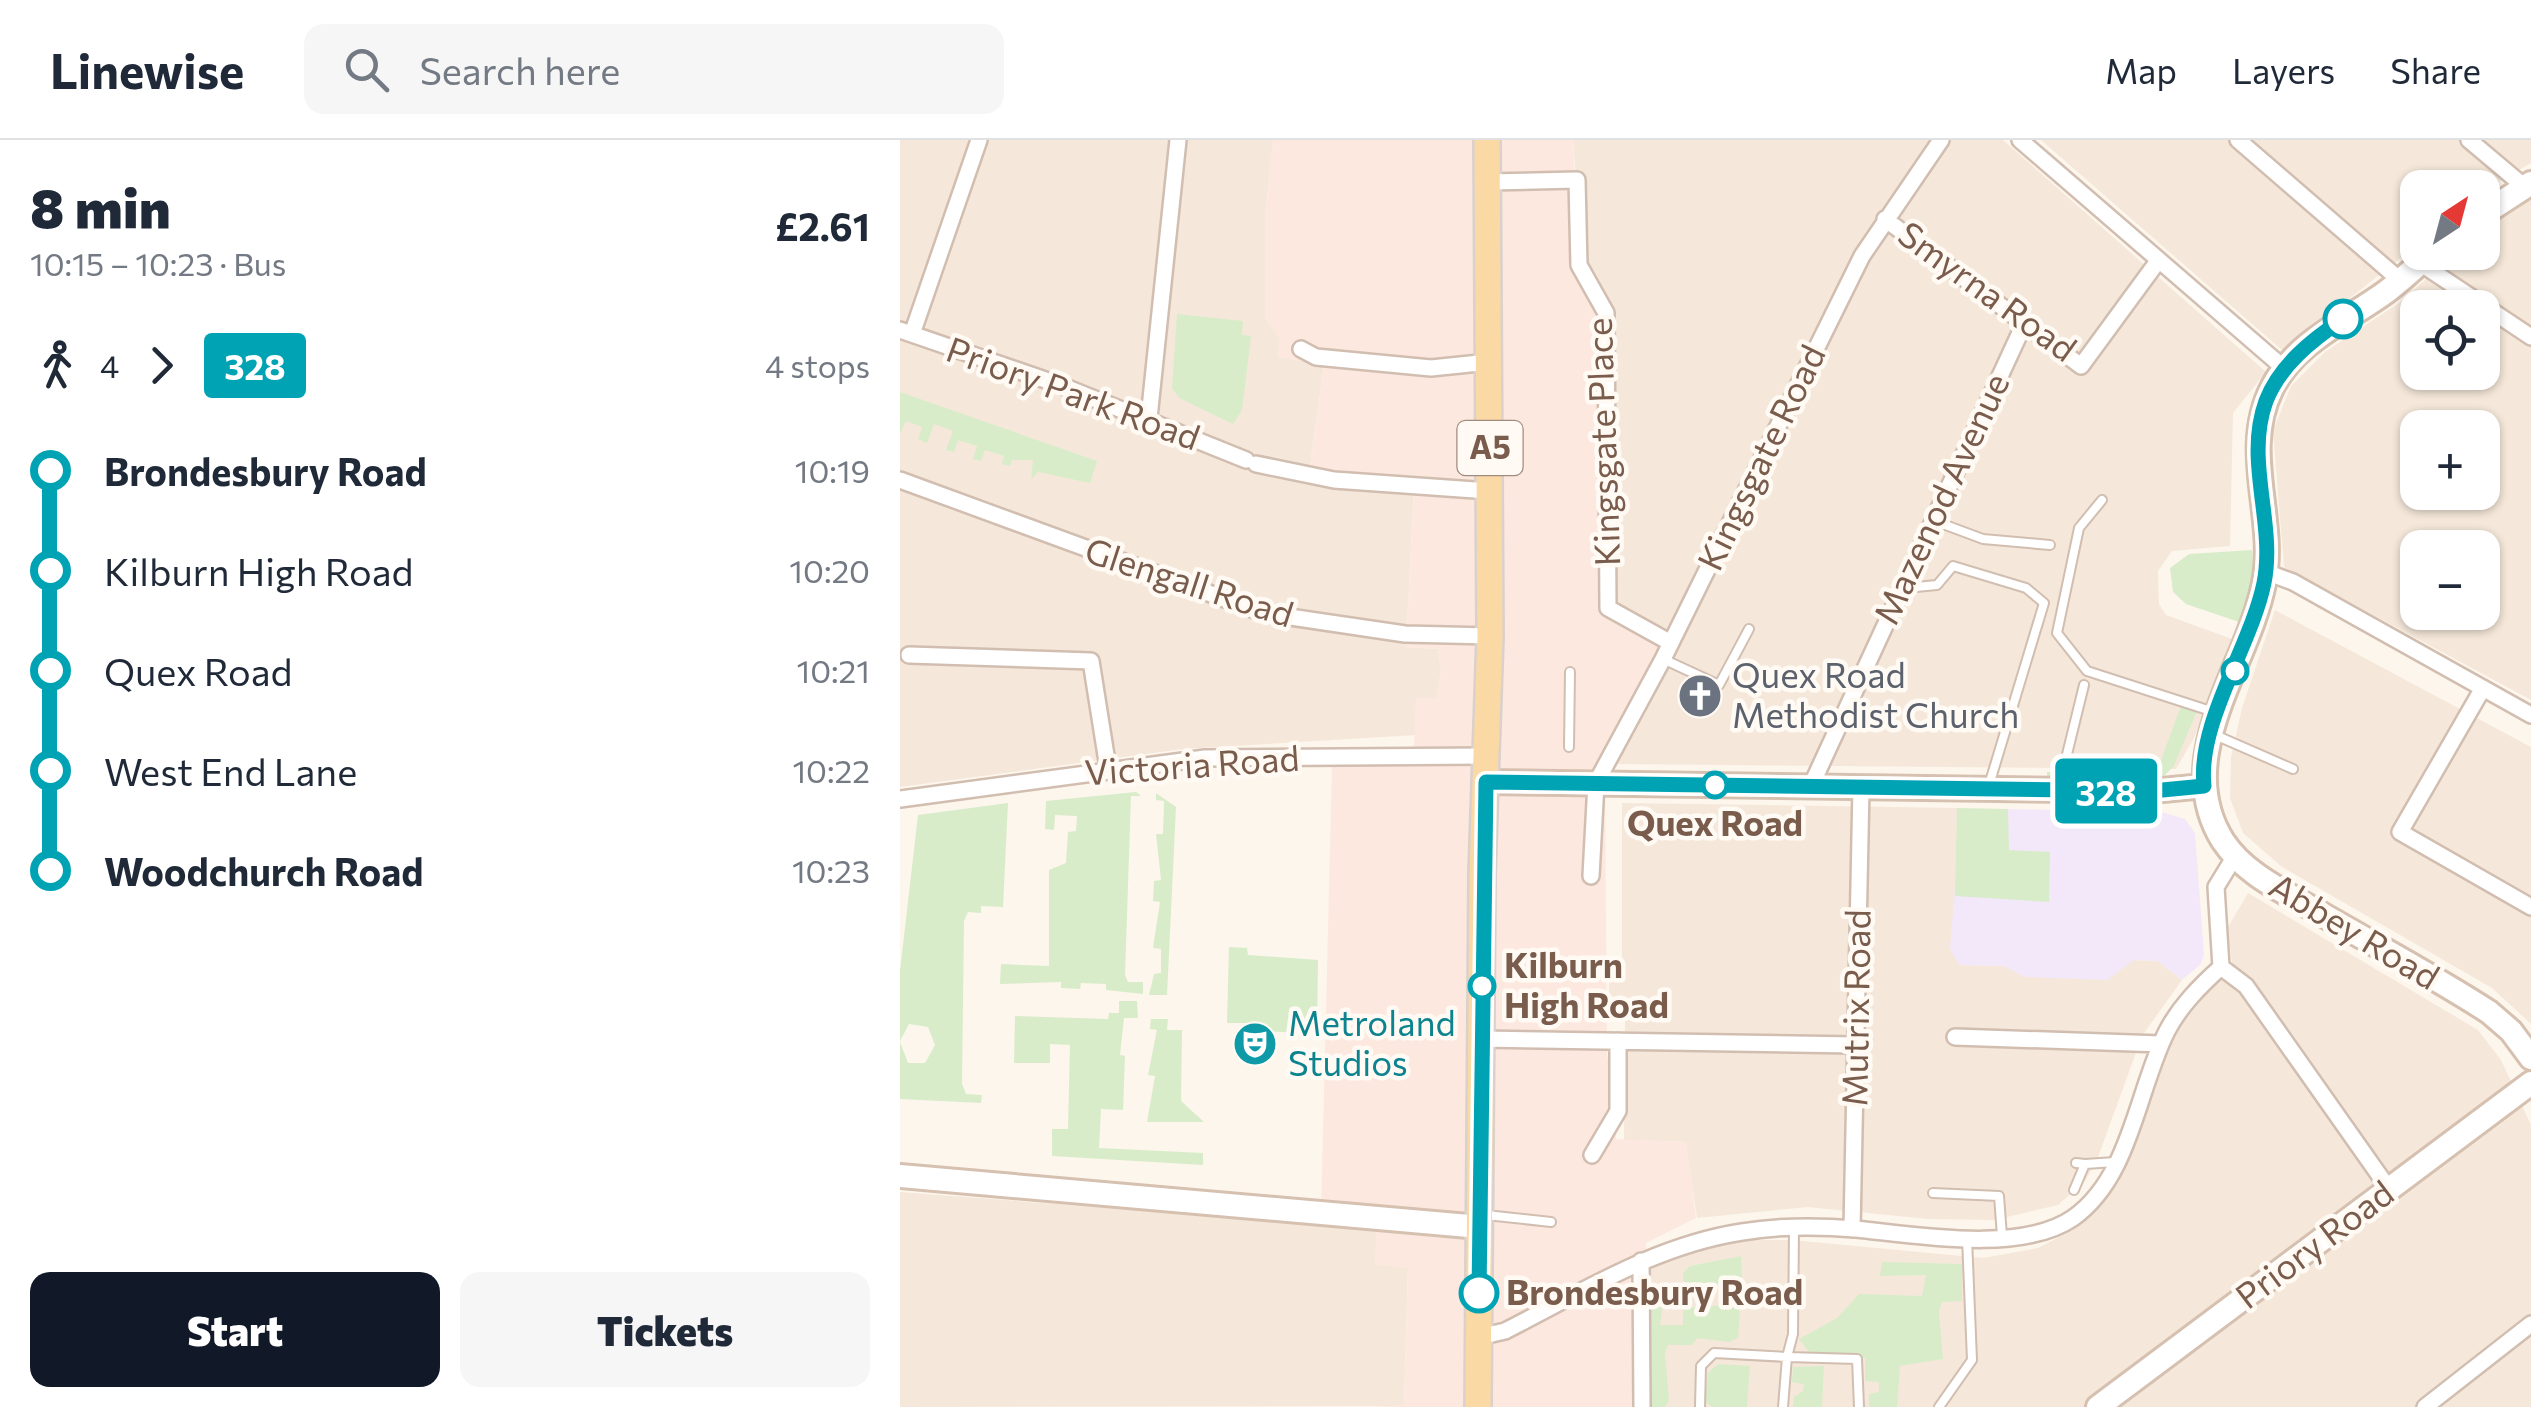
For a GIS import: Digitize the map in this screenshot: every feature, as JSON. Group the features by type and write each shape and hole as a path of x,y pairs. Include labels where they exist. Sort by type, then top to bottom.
{"main road":[{"name":"A5","path":"1478,1407 1490,636 1487,140"},
{"path":"2500,204 2529,186"},
{"path":"1486,782 1568,777 1596,783 2058,790 2157,791 2204,786 2203,766 2215,724 2253,624 2266,572 2258,434 2266,400 2285,369 2319,336 2412,270"},
{"name":"Abbey Road","path":"2204,786 2216,829 2235,856 2263,879 2489,1012 2511,1031 2531,1058"},
{"name":"Priory Road","path":"2098,1407 2531,1083"},
{"path":"900,1176 1480,1220"}],"street":[{"path":"906,332 978,140"},
{"path":"1149,418 1178,140"},
{"name":"Kingsgate Road","path":"1596,783 1664,659 1833,311 1885,219 1941,140"},
{"path":"2020,140 2285,369"},
{"path":"2238,140 2400,281"},
{"path":"2470,140 2529,186"},
{"name":"Kingsgate Place","path":"1487,182 1576,180 1579,264 1606,314 1608,608 1671,643"},
{"name":"Smyrna Road","path":"1885,219 2081,366 2158,261"},
{"path":"2442,270 2531,337"},
{"name":"Mazenod Avenue","path":"1811,786 2025,322"},
{"name":"Priory Park Road","path":"906,332 1149,418 1251,462 1334,480 1490,491"},
{"path":"1301,349 1316,357 1430,368 1489,362"},
{"name":"Glengall Road","path":"900,480 1263,612 1406,634 1490,636"},
{"path":"2266,572 2294,582 2531,714"},
{"path":"908,655 1091,662 1108,768"},
{"path":"2483,688 2400,832 2531,908"},
{"name":"Victoria Road","path":"900,799 1204,758 1486,756"},
{"path":"1591,876 1591,804 1596,783"},
{"name":"Mutrix Road","path":"1852,1229 1861,787"},
{"path":"1478,1337 1505,1331 1641,1261 1690,1241 1794,1229 1852,1229 1966,1238 2002,1236 2070,1220 2108,1180 2161,1044 2186,1002 2221,967 2216,887 2235,856"},
{"path":"2221,967 2246,986 2389,1190"},
{"path":"1955,1037 2161,1044"},
{"path":"1482,1040 1855,1044"},
{"path":"1592,1155 1618,1111 1618,1041"},
{"path":"1641,1261 1642,1407"},
{"path":"2424,1407 2531,1324"}],"lane":[{"path":"2102,500 2080,528 2056,633 2087,671 2215,724 2293,769"},
{"path":"1932,520 1983,540 2050,545"},
{"path":"1901,589 1937,585 1953,566 2026,588 2044,602 1988,789"},
{"path":"1664,659 1719,685 1748,629"},
{"path":"1569,746 1570,672"},
{"path":"2058,790 2084,685"},
{"path":"2074,1190 2080,1164 2115,1162"},
{"path":"1933,1193 2000,1196 2002,1236"},
{"path":"1480,1220 1551,1222"},
{"path":"1783,1407 1792,1334 1794,1229"},
{"path":"1939,1407 1972,1360 1966,1238"},
{"path":"1700,1407 1701,1366 1714,1353 1857,1359 1859,1407"}],"shaded area":[{"path":"900,140 1273,140 1265,221 1265,317 1280,339 1324,365 1309,474 1414,488 1406,647 1438,649 1441,669 1437,699 1416,698 1417,735 1183,749 900,787"},
{"path":"1273,140 1573,140 1580,270 1607,335 1606,608 1666,643 1605,778 1607,1057 1615,1058 1616,1139 1686,1142 1696,1218 1646,1243 1647,1407 1372,1407 1404,1405 1408,1268 1375,1264 1377,1219 1321,1214 1332,765 1413,765 1416,698 1437,699 1441,669 1438,649 1406,647 1414,489 1309,475 1324,365 1277,357 1280,339 1265,318 1265,221"},
{"path":"1573,140 2003,140 2266,372 2233,413 2230,546 2172,551 2158,571 2159,604 2166,615 2232,639 2194,738 2176,769 1617,764 1678,642 1610,606"},
{"path":"2041,140 2531,140 2531,163 2500,181 2500,170 2400,170 2400,258 2283,351"},
{"path":"2531,195 2531,700 2401,630 2500,630 2500,530 2400,530 2400,629 2284,567 2273,431 2291,386 2325,352 2400,302 2400,390 2500,390 2500,290 2414,290 2436,270 2500,270 2500,220"},
{"path":"2275,610 2531,747 2531,1024 2492,988 2282,867 2243,833 2230,798 2231,757 2242,708"},
{"path":"1622,803 1957,808 1959,965 2005,966 2025,977 2134,960 2158,961 2182,980 2142,1036 2097,1160 2085,1181 2058,1205 1994,1220 1928,1219 1807,1207 1697,1218 1685,1142 1624,1140 1625,1021 1609,1021 1609,965 1622,964"},
{"path":"2008,809 2161,812 2185,819 2195,833 2204,955 2200,965 2182,980 2158,961 2134,960 2107,980 2025,977 2004,966 1959,965 1950,949 1958,849 2008,850"},
{"path":"2248,893 2478,1030 2501,1060 2531,1125 2531,1407 1647,1407 1647,1270 1689,1246 1720,1240 1792,1240 1983,1258 2038,1248 2073,1230 2117,1181 2176,1029 2191,1005 2232,964 2228,927"},
{"path":"900,1192 1379,1229 1408,1267 1404,1406 900,1407"}],"green space":[{"path":"1177,314 1243,321 1242,335 1251,336 1242,410 1233,424 1179,398 1172,388"},
{"path":"900,392 1097,461 1090,483 1038,472 1031,480 1033,460 1012,460 1010,466 1002,464 1004,456 985,450 981,461 973,459 977,446 958,440 954,452 946,450 953,431 934,424 927,443 918,439 922,427 906,421 900,433"},
{"path":"2252,550 2254,573 2239,622 2186,604 2173,592 2170,568 2189,554"},
{"path":"2181,706 2197,711 2174,766 2161,779 2047,781 2047,772 2146,767 2157,771"},
{"path":"1136,792 1141,796 1131,796 1125,975 1128,982 1143,982 1143,994 1106,990 1106,984 1081,983 1080,989 1061,988 1061,982 1000,984 1001,964 1049,966 1049,870 1066,863 1068,832 1076,831 1077,816 1055,815 1054,830 1045,829 1046,801"},
{"path":"1156,793 1176,807 1167,995 1149,995 1154,974 1161,973 1161,949 1153,948 1160,902 1153,901 1154,881 1161,880 1156,834 1163,834 1164,801 1156,800"},
{"path":"1008,803 1003,907 981,906 981,913 968,912 964,921 962,1084 966,1094 982,1095 981,1103 900,1099 900,1042 908,1063 925,1063 935,1045 928,1027 909,1024 900,1041 900,971 918,815"},
{"path":"1957,808 2008,809 2009,850 2050,852 2049,902 1955,896"},
{"path":"1229,947 1247,948 1248,955 1318,960 1317,1033 1251,1031 1251,1023 1227,1023"},
{"path":"1119,1001 1137,1001 1138,1018 1124,1018 1120,1055 1125,1056 1123,1110 1101,1109 1099,1148 1203,1153 1203,1165 1052,1156 1052,1129 1068,1129 1070,1045 1050,1044 1050,1063 1014,1063 1015,1016 1108,1019 1109,1013 1119,1013"},
{"path":"1151,1019 1168,1019 1167,1030 1182,1030 1181,1101 1204,1122 1147,1122 1155,1076 1148,1075 1157,1030 1150,1029"},
{"path":"1741,1256 1743,1302 1738,1303 1737,1285 1684,1282 1683,1273 1690,1266"},
{"path":"1882,1262 1962,1264 1962,1301 1942,1302 1939,1311 1943,1359 1900,1366 1897,1407 1869,1407 1869,1394 1879,1392 1879,1382 1865,1381 1865,1358 1812,1356 1799,1339 1837,1318 1859,1294 1922,1296 1926,1275 1880,1276"},
{"path":"1727,1303 1740,1309 1738,1338 1729,1342 1697,1338 1692,1345 1668,1345 1665,1354 1669,1401 1665,1407 1649,1407 1647,1304 1663,1304 1660,1325 1683,1325 1683,1304 1696,1308 1697,1304 1710,1307"},
{"path":"1718,1364 1750,1366 1747,1407 1713,1407 1705,1402 1708,1373"},
{"path":"1824,1366 1822,1407 1793,1407 1794,1397 1803,1391 1804,1384 1792,1382 1793,1367"}],"bus line":[{"name":"328","path":"1479,1293 1486,782 2152,791 2204,786 2206,748 2253,624 2266,572 2258,462 2258,434 2266,400 2285,369 2310,343 2343,319"}],"place":[{"name":"Quex Road Methodist Church","path":"1700,696"},
{"name":"Quex Road","path":"1715,785"},
{"name":"Kilburn High Road","path":"1482,986"},
{"name":"Metroland Studios","path":"1255,1044"},
{"name":"Brondesbury Road","path":"1479,1293"}]}
